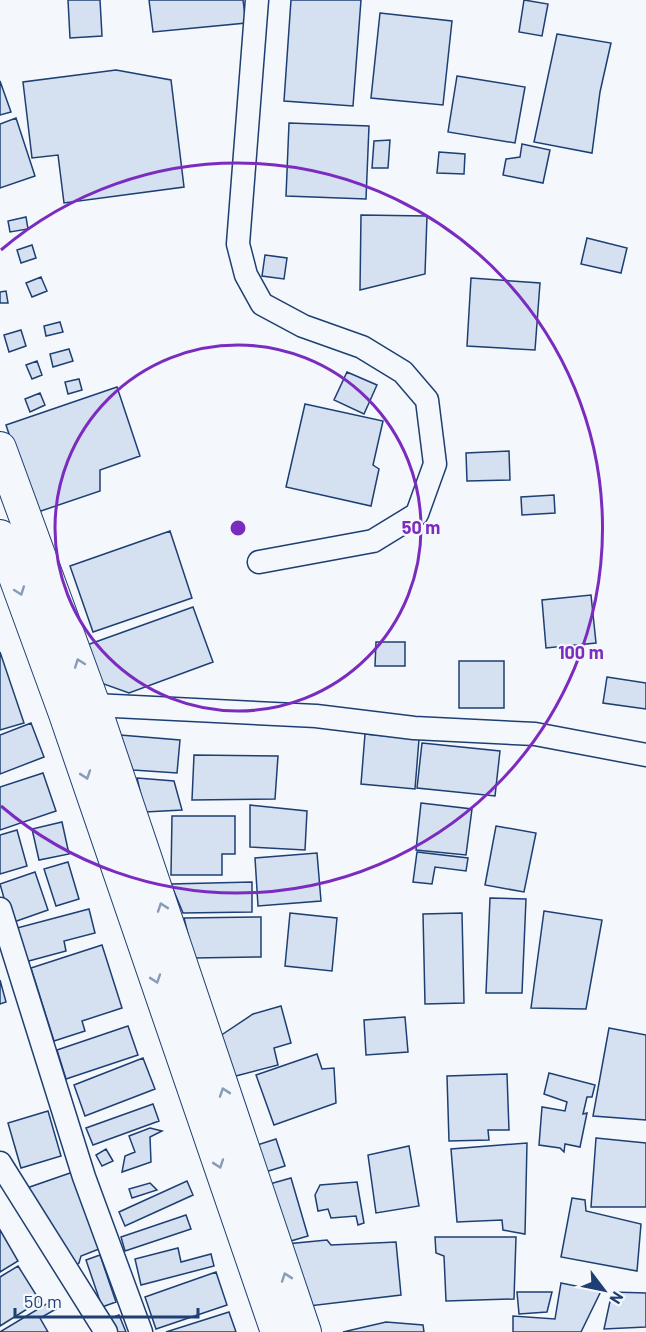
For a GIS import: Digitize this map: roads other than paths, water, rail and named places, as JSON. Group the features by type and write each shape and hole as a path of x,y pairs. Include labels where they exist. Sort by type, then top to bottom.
{"main road":[{"path":"0,448 277,1332"},
{"path":"0,536 80,709 304,1332"}],"street":[{"path":"257,0 238,244 246,275 262,304 303,326 362,347 403,372 427,400 435,464 417,514 373,542 259,562"},
{"path":"80,709 316,716 414,728 535,734 646,755"},
{"path":"0,909 84,1177 141,1332"},
{"path":"0,1163 106,1332"}]}
